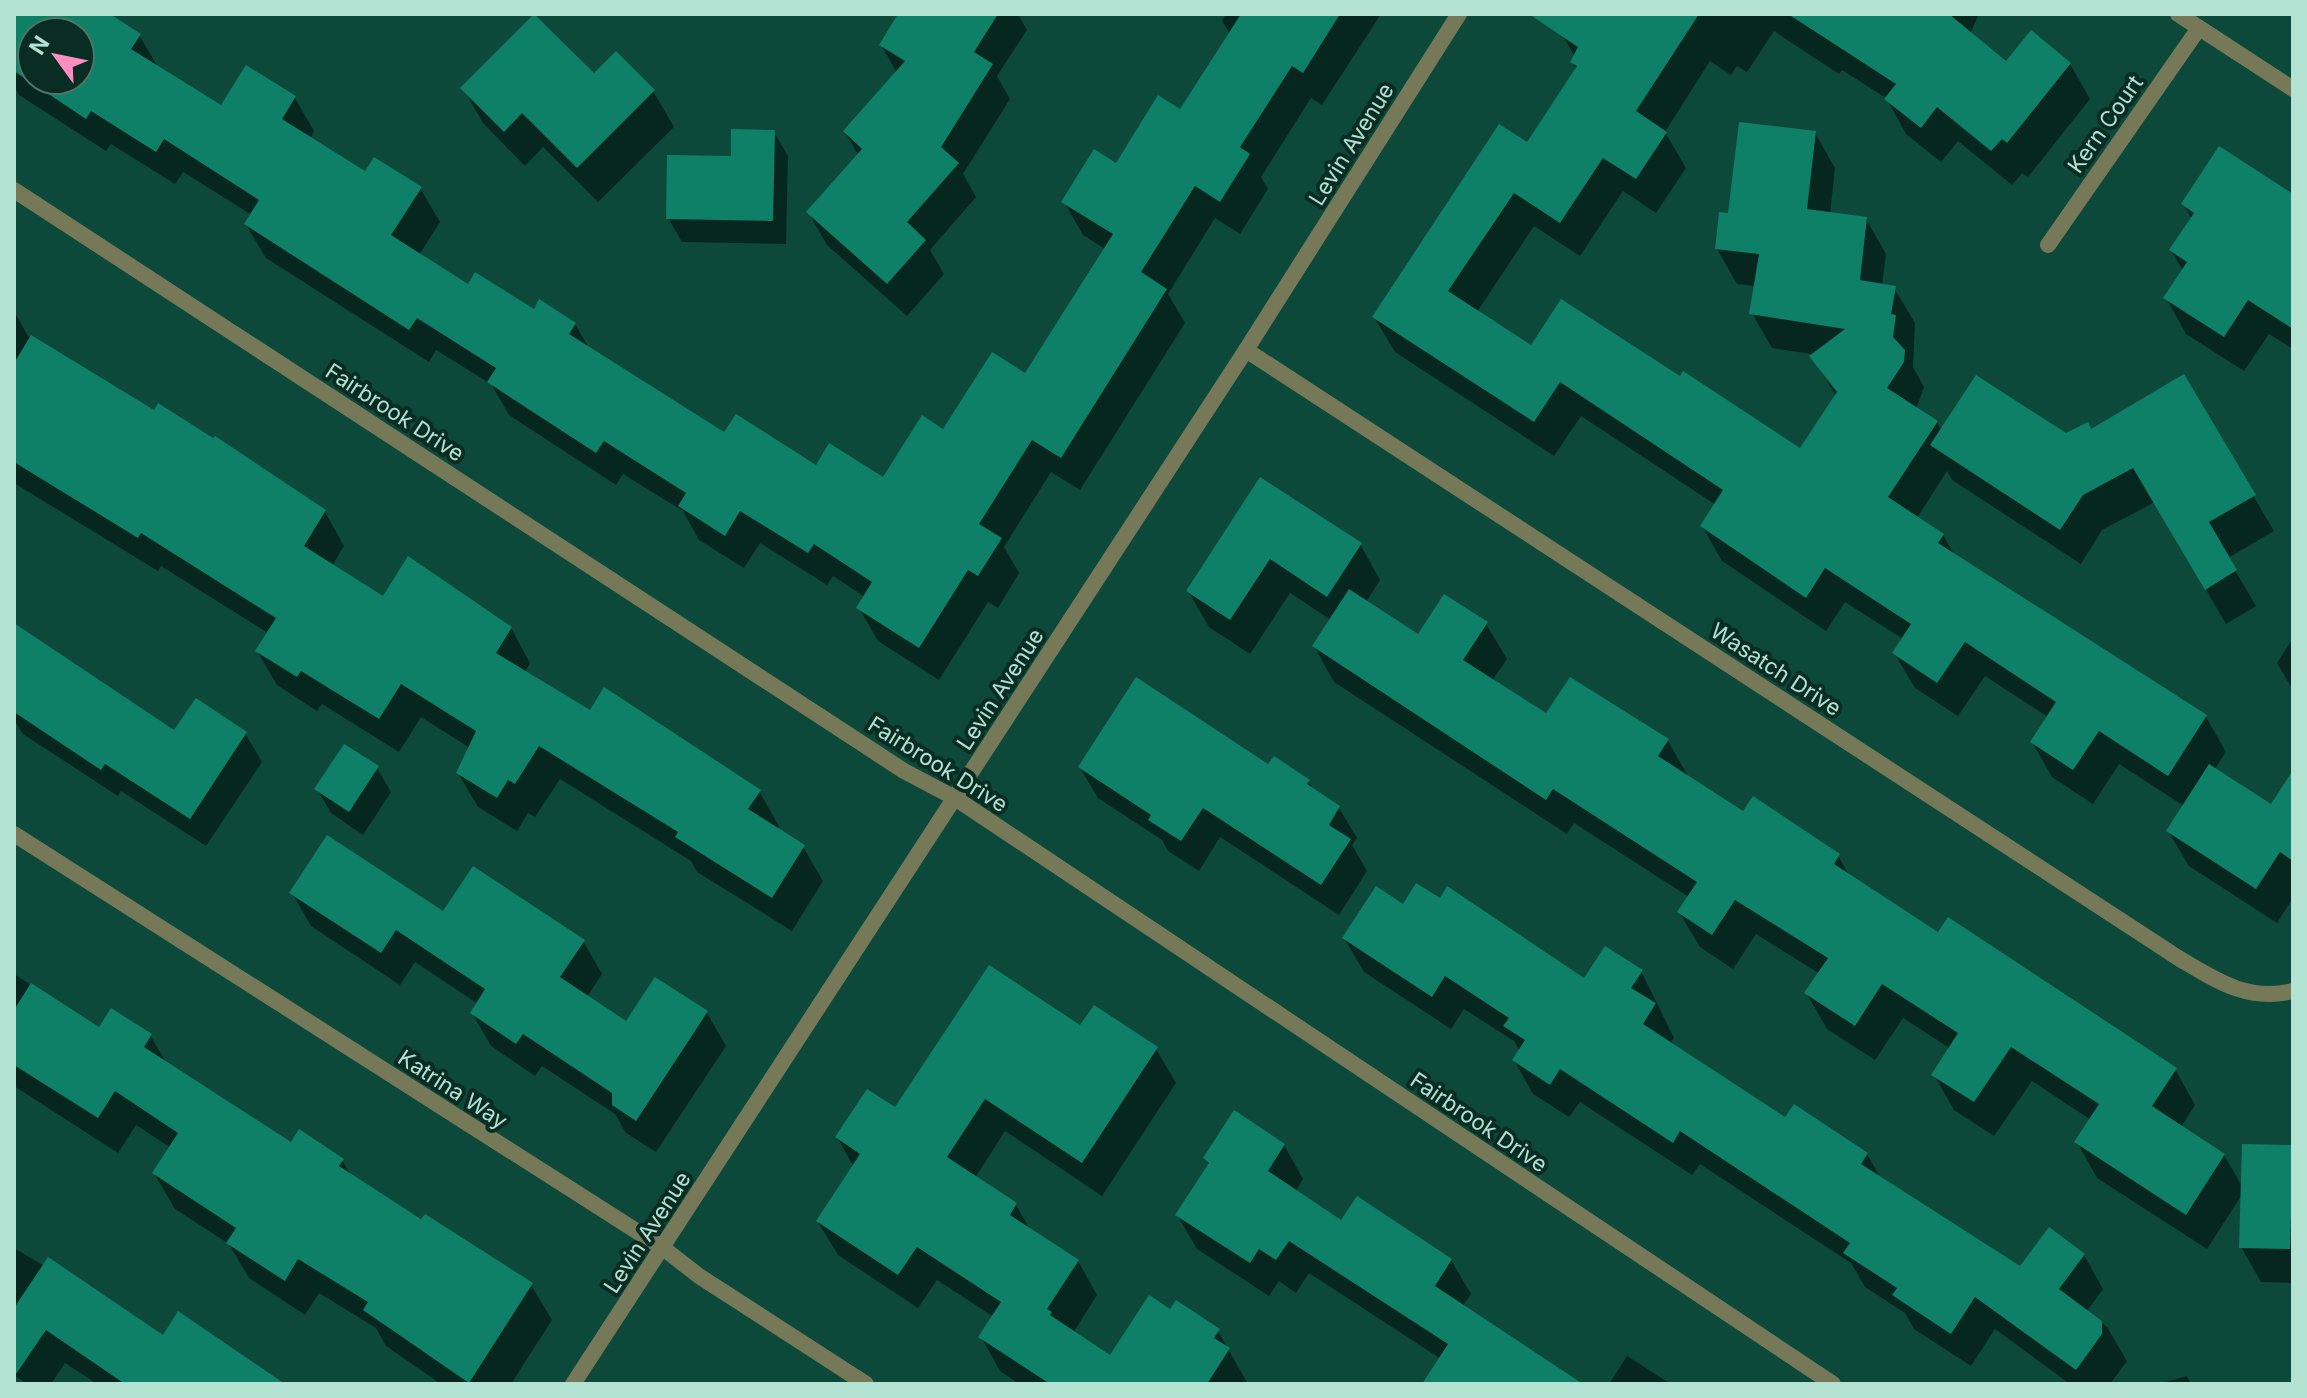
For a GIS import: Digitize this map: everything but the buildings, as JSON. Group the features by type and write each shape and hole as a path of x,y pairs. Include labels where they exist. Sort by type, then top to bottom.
{"street":[{"name":"Levin Avenue","path":"573,1384 1246,350 1459,14"},
{"path":"2178,14 2292,87"},
{"name":"Kern Court","path":"2048,245 2199,28"},
{"name":"Fairbrook Drive","path":"14,190 890,763 955,798 1833,1384"},
{"name":"Wasatch Drive","path":"1246,350 2180,959 2222,984 2247,994 2271,996 2293,991"},
{"name":"Katrina Way","path":"14,834 663,1248 699,1276 866,1384"}]}
